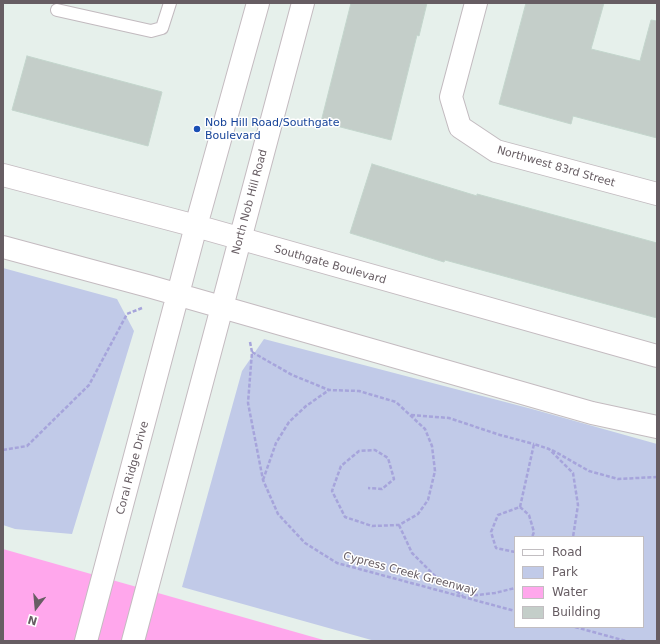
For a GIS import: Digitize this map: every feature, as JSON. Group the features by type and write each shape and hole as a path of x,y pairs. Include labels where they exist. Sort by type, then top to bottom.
{"main road":[{"path":"178,294 258,3"},
{"name":"North Nob Hill Road","path":"222,307 303,3"},
{"name":"Northwest 83rd Street","path":"476,3 451,97 460,127 496,151 657,194"},
{"name":"Southgate Boulevard","path":"3,175 196,226 657,356"},
{"path":"3,247 178,294 592,413 657,427"},
{"name":"Coral Ridge Drive","path":"86,641 178,294"},
{"path":"133,641 222,307"}],"lane":[{"path":"57,10 151,31 162,28 170,3"}],"path":[{"path":"3,450 27,446 89,385 127,314 142,308"},
{"name":"Cypress Creek Greenway","path":"250,342 252,352 248,403 262,480 278,514 305,543 337,563 514,610"},
{"path":"252,352 292,375 329,390 359,391 396,402 412,416 449,418 500,435 534,444 549,449 572,460 589,471 618,479 657,477"},
{"path":"262,480 276,443 289,422 306,406 329,390"},
{"path":"368,488 382,489 394,478 388,458 375,450 359,451 341,466 332,491 345,517 372,526 399,525 418,514 428,500 435,471 432,446 425,429 396,402"},
{"path":"520,507 534,444"},
{"path":"549,449 573,473 578,505 573,536"},
{"path":"520,507 529,515 534,532 532,536"},
{"path":"514,552 496,548 491,532 498,515 520,507"},
{"path":"399,525 412,554 434,575 465,597 495,593 514,588"},
{"path":"579,628 626,641"}],"green space":[{"path":"3,268 117,299 134,331 72,534 15,529 3,525"},
{"path":"264,339 532,409 657,444 657,641 375,641 182,587 242,371"}],"water":[{"path":"3,549 327,641 3,641"}],"building":[{"path":"351,3 427,3 419,36 417,35 391,140 321,122"},
{"path":"526,3 604,3 591,49 640,61 651,20 657,21 657,138 573,116 571,124 499,104"},
{"path":"27,56 162,92 148,146 12,110"},
{"path":"372,164 477,196 477,194 657,243 657,318 445,260 444,262 350,233"}],"place":[{"name":"Nob Hill Road/Southgate Boulevard","path":"197,129"}]}
